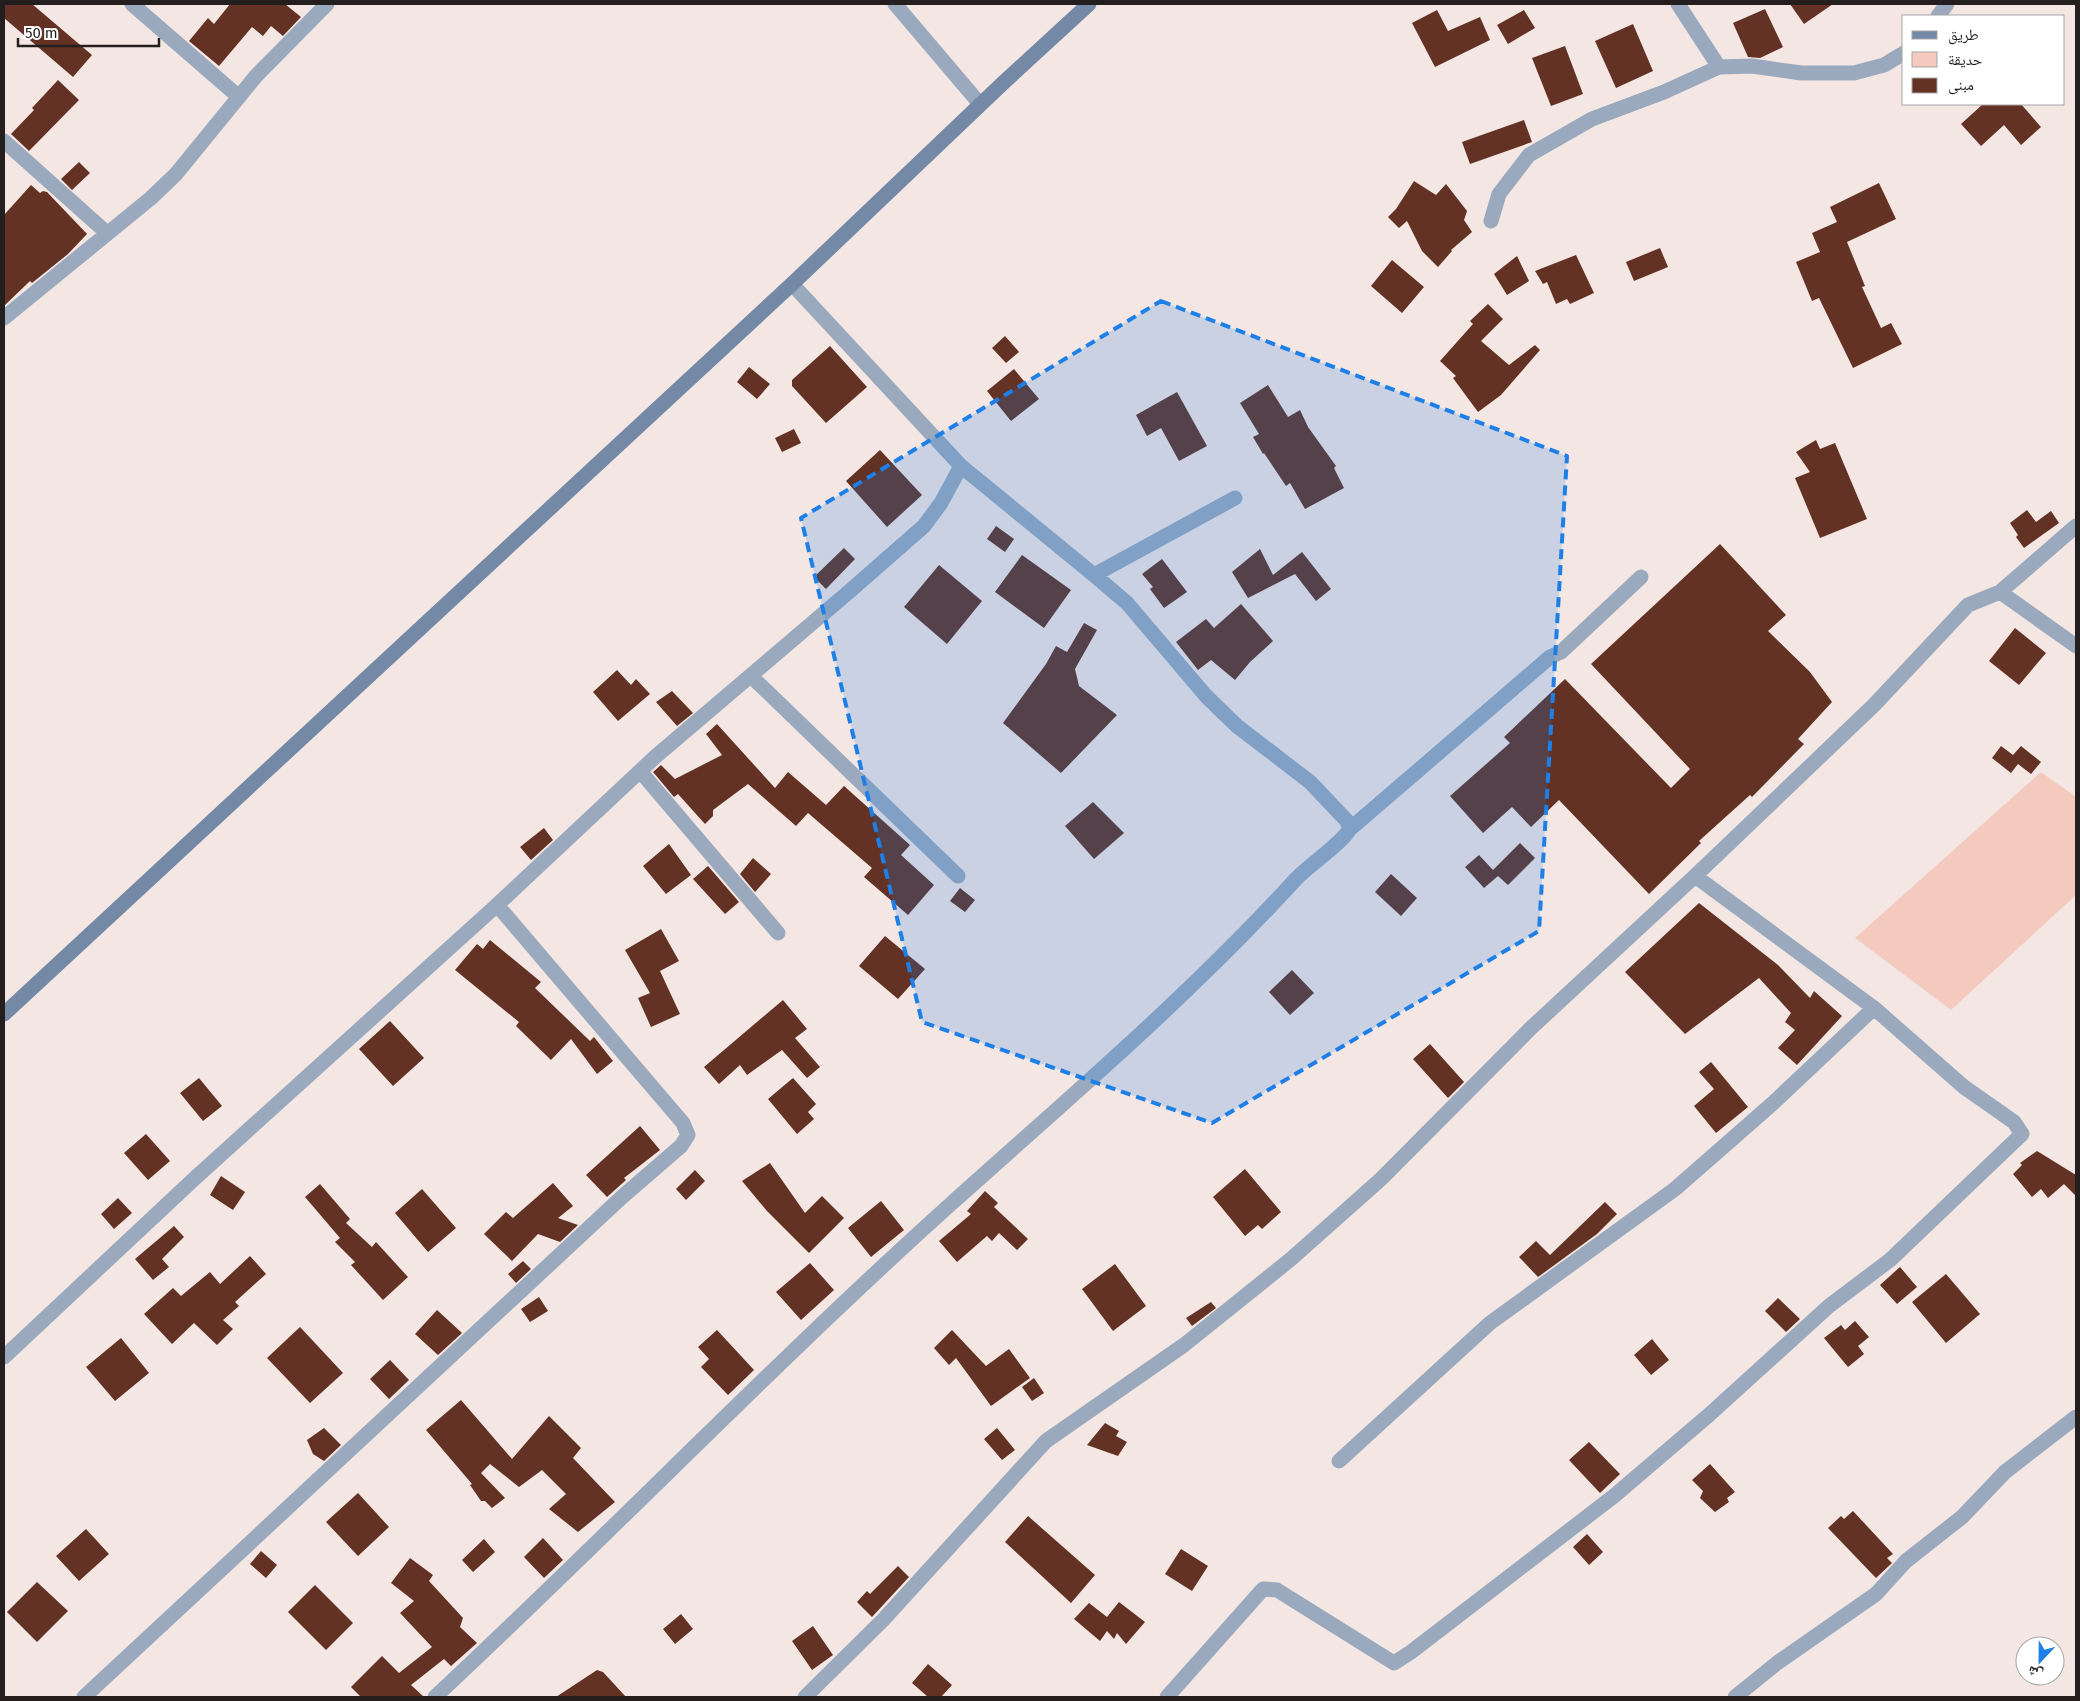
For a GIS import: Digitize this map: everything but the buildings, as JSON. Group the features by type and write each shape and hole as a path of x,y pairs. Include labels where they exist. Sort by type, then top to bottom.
{"street":[{"path":"132,4 239,97"},
{"path":"4,318 176,174 287,42 327,4"},
{"path":"895,4 980,104"},
{"path":"5,1011 792,284 980,104 1089,4"},
{"path":"1678,4 1719,68"},
{"path":"1939,15 1947,4"},
{"path":"1491,221 1499,194 1529,155 1592,119 1664,92 1719,68 1752,66 1801,73 1854,73 1884,65 1902,54"},
{"path":"4,141 107,233"},
{"path":"792,284 961,466 1126,602 1206,696 1237,726 1310,782 1347,821 1350,829"},
{"path":"4,1358 186,1186 497,905 640,771 924,526 941,503 961,466"},
{"path":"1094,575 1235,498"},
{"path":"805,1697 882,1620 1046,1441 1184,1345 1291,1259 1381,1179 1531,1028 1695,876 1874,705 1968,605 2000,592 2076,526"},
{"path":"435,1697 778,1366 950,1205 1155,1021 1310,865 1345,837 1350,829 1550,657 1561,652 1640,577"},
{"path":"2000,592 2076,646"},
{"path":"751,676 958,876"},
{"path":"640,771 778,933"},
{"path":"1167,1697 1263,1589 1277,1590 1394,1663 1411,1652 1614,1496 1710,1414 1829,1306 1890,1260 2022,1134 2014,1122 1964,1087 1874,1008 1695,876"},
{"path":"84,1697 609,1210 681,1146 688,1135 683,1123 497,905"},
{"path":"1338,1461 1490,1324 1675,1189 1822,1058 1874,1008"},
{"path":"1735,1697 1777,1663 1876,1594 1906,1561 1962,1517 2006,1472 2076,1417"}],"highlighted area":[{"path":"1161,301 1567,456 1539,931 1212,1123 922,1022 801,518"}],"green space":[{"path":"2041,772 2076,797 2076,895 1951,1010 1855,938"}]}
